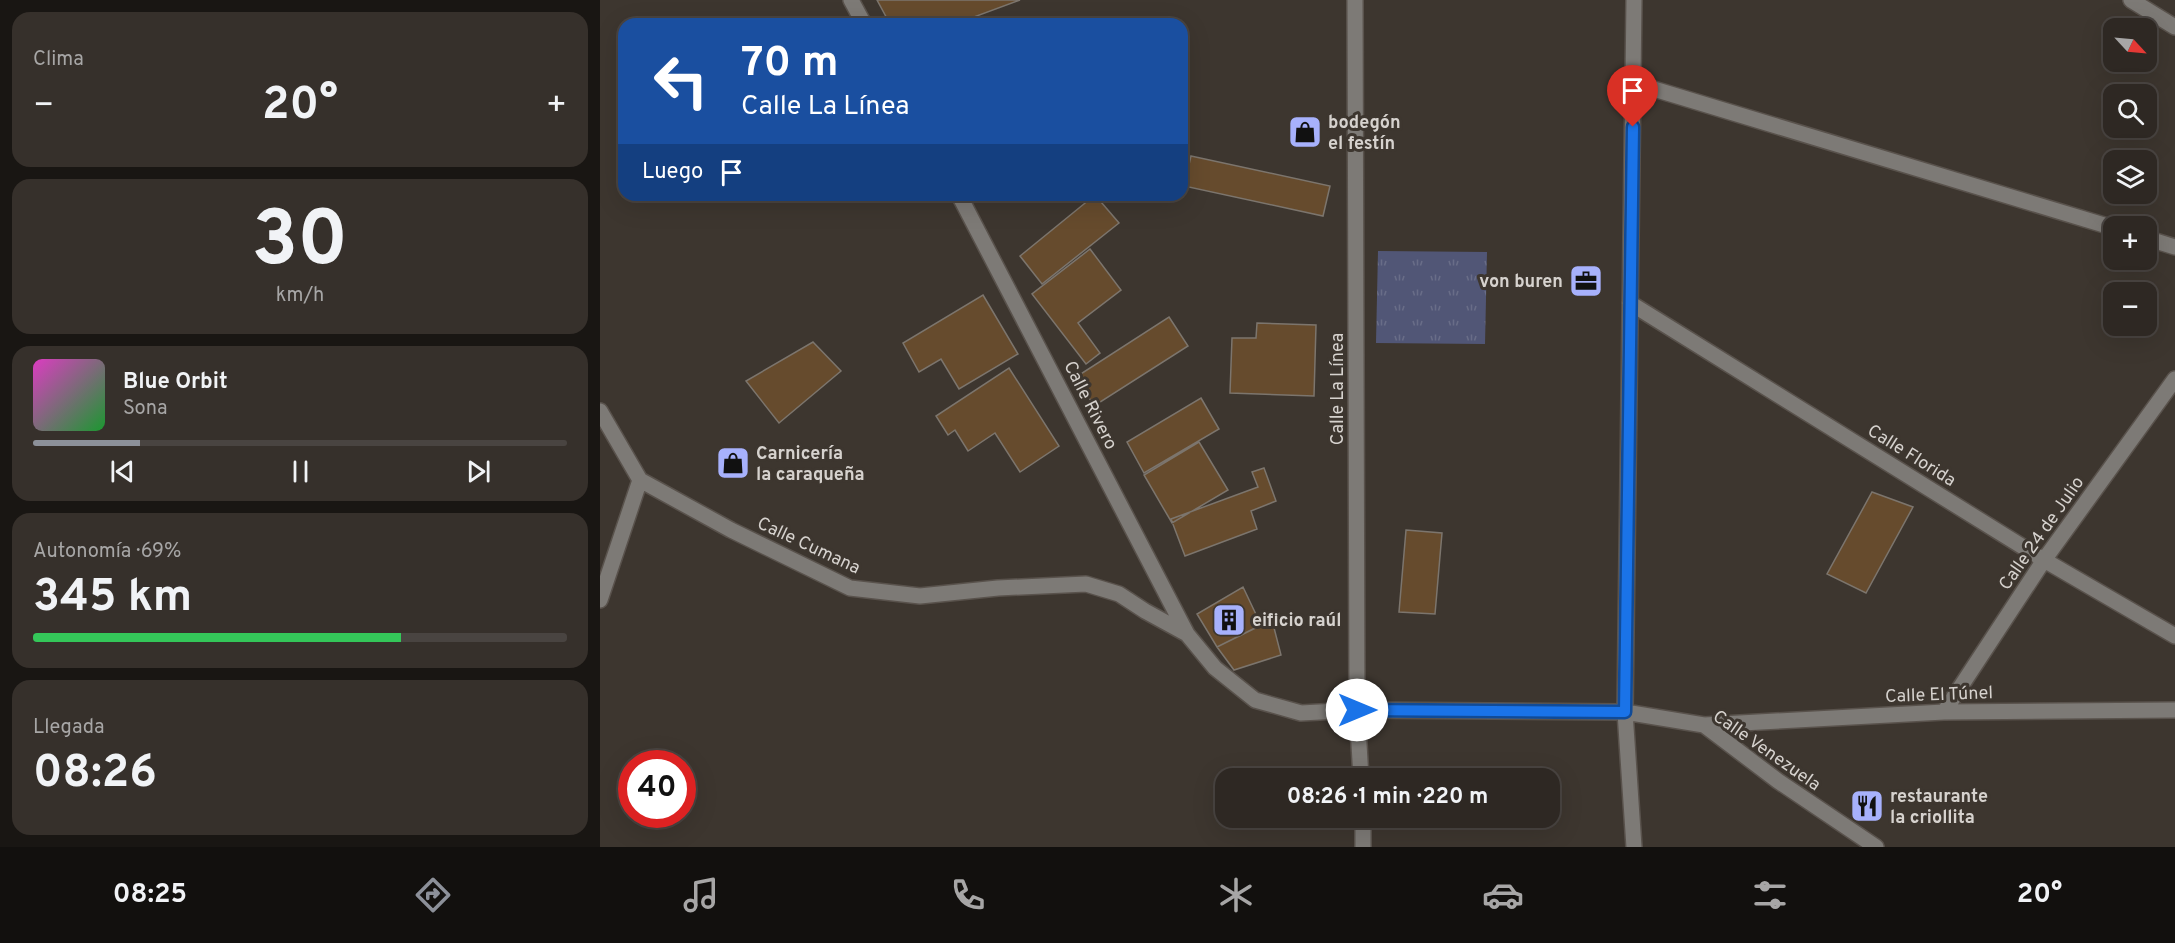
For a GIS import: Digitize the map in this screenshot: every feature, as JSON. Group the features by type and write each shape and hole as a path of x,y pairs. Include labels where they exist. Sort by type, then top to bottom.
{"street":[{"path":"851,0 861,18"},
{"name":"Calle La Línea","path":"1355,0 1357,710 1360,768"},
{"path":"1634,0 1625,712 1634,847"},
{"path":"2131,0 2175,27"},
{"path":"1634,83 2103,225"},
{"name":"Calle Rivero","path":"962,201 1187,634"},
{"path":"2157,241 2175,247"},
{"name":"Calle Florida","path":"1630,303 2044,560 2175,636"},
{"name":"Calle 24 de Julio","path":"1944,712 2044,560 2175,379"},
{"path":"600,411 640,480 600,600"},
{"name":"Calle Cumana","path":"640,480 731,530 850,588 920,596 998,588 1086,584 1119,594 1144,611 1187,634"},
{"name":"Calle Venezuela","path":"1187,634 1215,668 1255,700 1301,713 1357,710 1625,712 1704,725 1778,781 1876,847"},
{"name":"Calle El Túnel","path":"1704,725 1944,712 2175,710"},
{"path":"1362,828 1363,847"}],"green space":[{"path":"1378,251 1487,252 1485,344 1376,343"}],"building":[{"path":"877,0 1020,0 971,18 887,18"},
{"path":"1191,156 1330,186 1323,216 1188,187"},
{"path":"1088,201 1100,201 1119,223 1042,284 1020,256"},
{"path":"1090,249 1121,290 1078,323 1100,353 1086,364 1032,294"},
{"path":"983,295 1018,354 959,389 941,359 919,372 903,343"},
{"path":"1169,317 1188,346 1094,406 1076,377"},
{"path":"1257,323 1316,325 1314,396 1230,393 1232,338 1256,338"},
{"path":"813,342 841,371 779,423 746,381"},
{"path":"1009,368 1059,446 1020,472 995,433 968,451 955,430 948,435 936,416"},
{"path":"1201,398 1219,429 1144,473 1127,442"},
{"path":"1199,442 1228,490 1172,523 1144,475"},
{"path":"1264,468 1276,501 1251,511 1257,529 1185,556 1171,519 1258,487 1252,472"},
{"path":"1872,492 1913,507 1866,593 1827,574"},
{"path":"1406,530 1442,533 1435,614 1399,612"},
{"name":"eificio raúl","path":"1243,587 1261,625 1217,647 1197,614"},
{"path":"1272,620 1281,655 1234,670 1217,647"}],"place":[{"name":"bodegón el festín","path":"1305,132"},
{"name":"von buren","path":"1586,281"},
{"name":"Carnicería la caraqueña","path":"733,463"},
{"name":"eificio raúl","path":"1229,620"},
{"name":"restaurante la criollita","path":"1867,806"}],"route":[{"path":"1357,710 1625,712 1633,127"}]}
